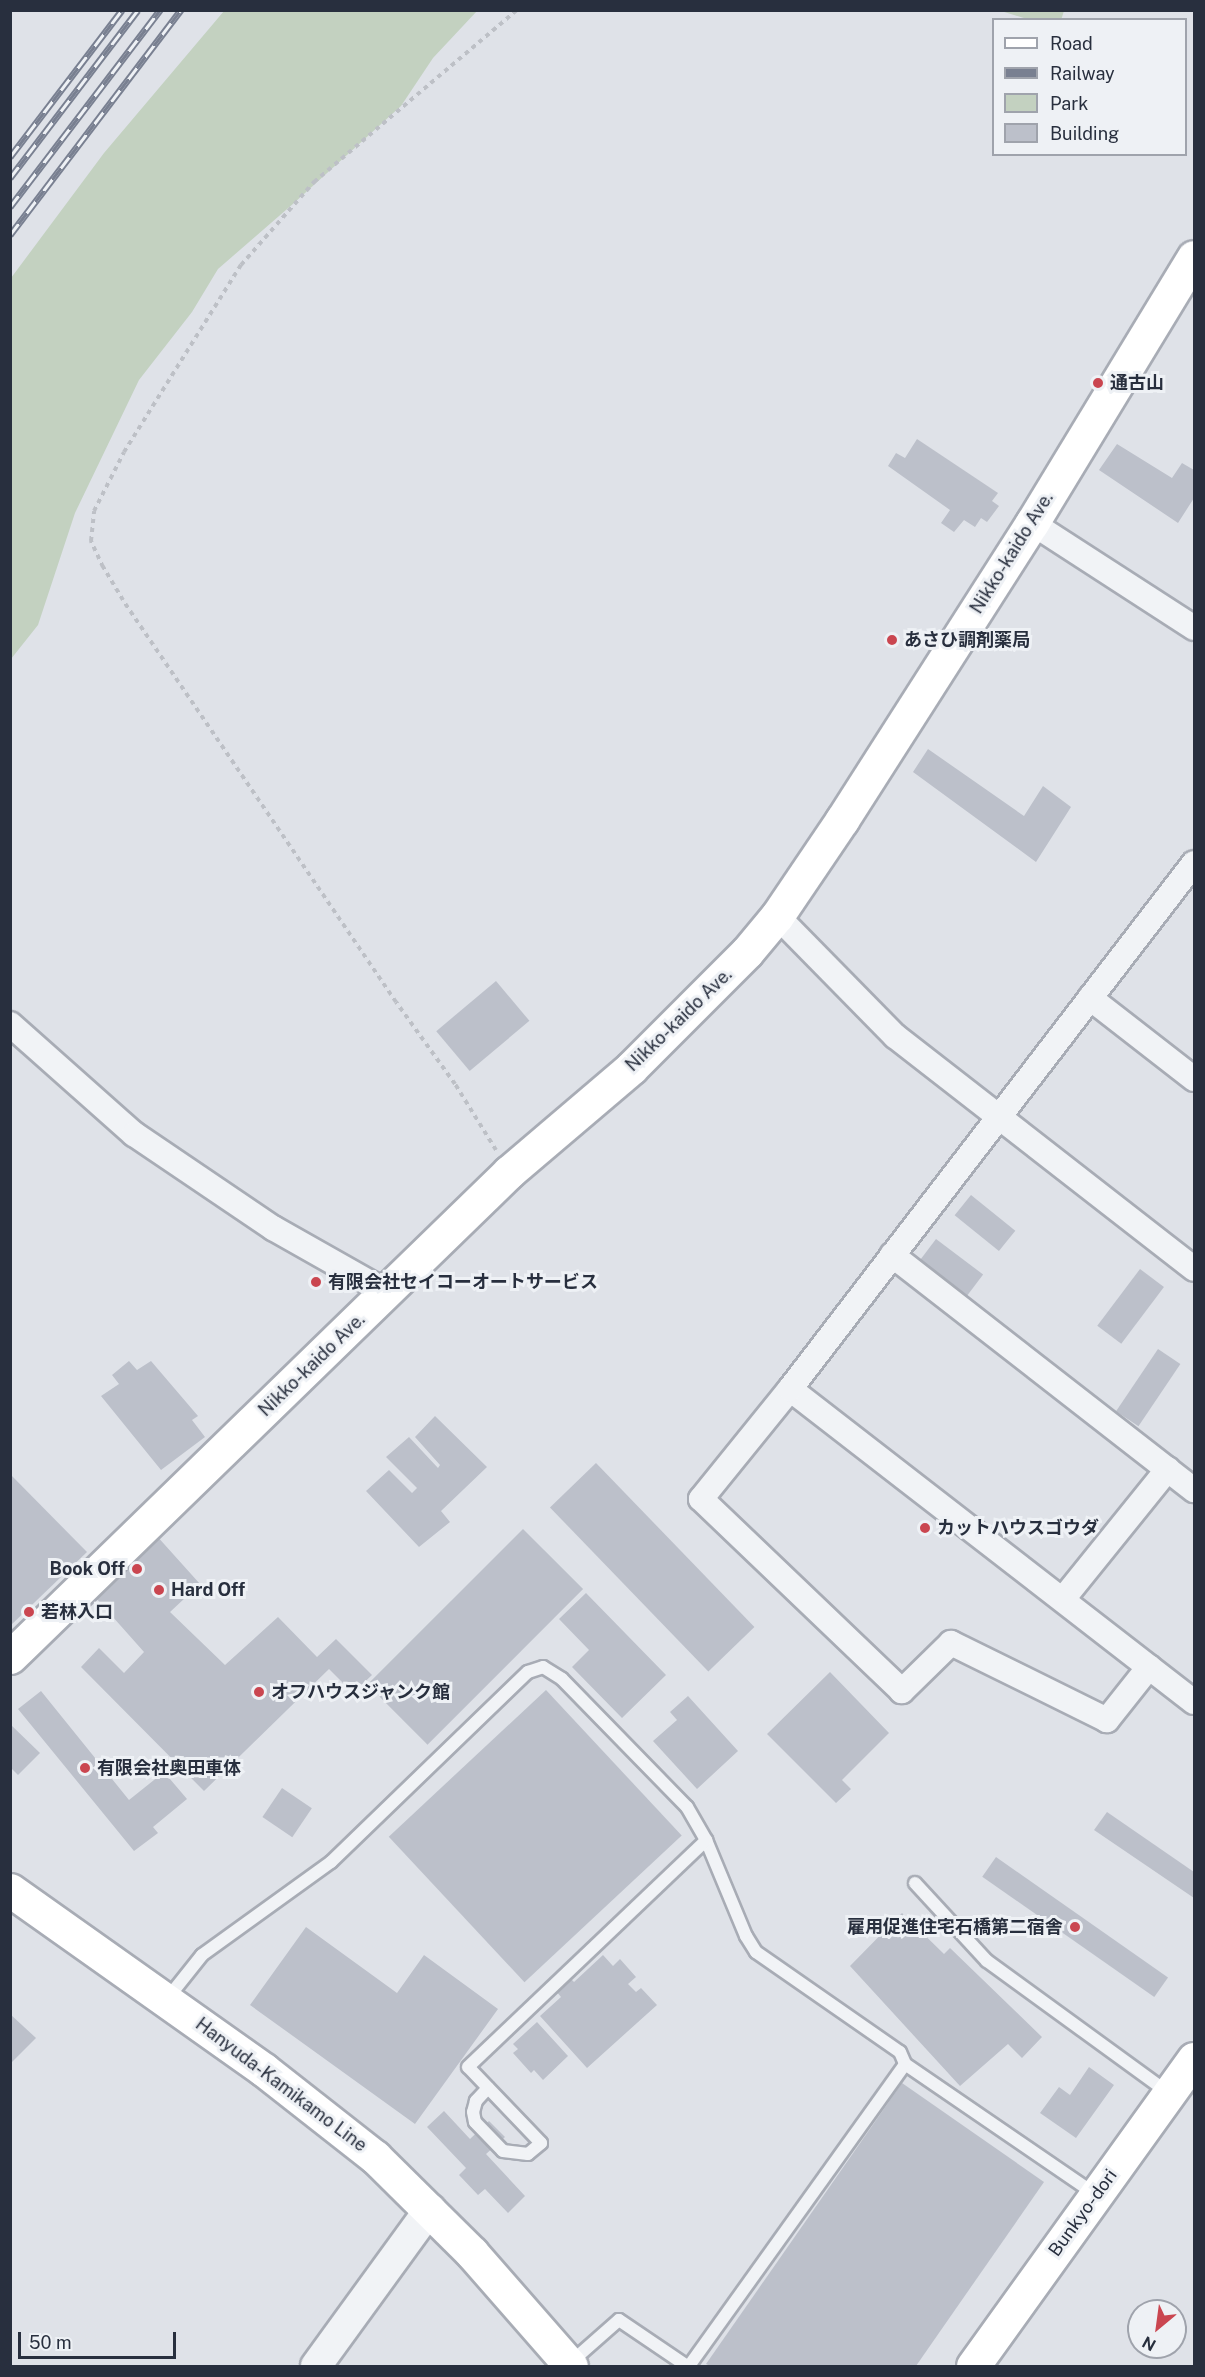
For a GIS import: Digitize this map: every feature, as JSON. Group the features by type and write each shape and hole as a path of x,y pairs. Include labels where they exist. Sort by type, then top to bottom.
{"main road":[{"name":"Nikko-kaido Ave.","path":"10,1657 509,1172 631,1068 720,982 777,916 842,820 1032,523 1193,263"},
{"name":"Hanyuda-Kamikamo Line","path":"10,1890 325,2115 375,2157 430,2209 516,2301 570,2365"},
{"name":"Bunkyo-dori","path":"973,2367 1194,2059"}],"street":[{"path":"1032,523 1194,628"},
{"path":"1149,1667 1107,1720 951,1643 902,1691 701,1499 790,1389 1090,998 1186,891 1194,862"},
{"path":"777,916 896,1036 1194,1269"},
{"path":"1090,998 1194,1079"},
{"path":"10,1024 134,1134 273,1228 386,1292"},
{"path":"892,1254 1194,1490"},
{"path":"790,1389 1194,1702"},
{"path":"1063,1599 1168,1469"},
{"path":"316,2367 430,2209"}],"lane":[{"path":"166,2000 202,1955 331,1862 528,1672 543,1667 562,1679 687,1806 706,1840 746,1936 756,1952 900,2052 905,2064 1095,2195"},
{"path":"488,2088 476,2102 473,2112 475,2122 503,2151 528,2154 541,2143 468,2067 706,1840"},
{"path":"915,1883 987,1961 1169,2094"},
{"path":"570,2365 619,2320 688,2367 905,2064"}],"path":[{"path":"509,1172 455,1084 396,1002 123,600 103,567 91,541 94,511 124,452 241,265 314,182 517,10"}],"green space":[{"path":"224,11 477,11 433,58 401,106 218,269 192,312 139,380 75,513 38,625 11,659 11,278 104,153"},
{"path":"1001,11 1064,11 1062,18 1024,18"}],"building":[{"path":"917,439 998,493 992,501 999,506 987,522 981,518 975,527 964,520 954,532 941,523 950,510 888,466 896,453 905,458"},
{"path":"1117,444 1172,478 1182,463 1194,470 1194,498 1178,523 1099,470"},
{"path":"928,749 1024,816 1043,786 1071,807 1036,862 913,772"},
{"path":"496,981 529,1021 470,1071 436,1031"},
{"path":"971,1195 1015,1231 999,1251 955,1215"},
{"path":"936,1239 983,1275 967,1296 920,1261"},
{"path":"1140,1269 1164,1287 1121,1344 1097,1326"},
{"path":"1158,1349 1180,1364 1138,1426 1116,1411"},
{"path":"129,1361 137,1370 151,1361 198,1416 192,1420 205,1437 161,1470 101,1396 119,1384 112,1375"},
{"path":"435,1416 487,1467 441,1511 450,1522 419,1547 366,1491 389,1470 412,1493 417,1488 386,1457 409,1437 438,1468 440,1465 415,1437"},
{"path":"596,1463 754,1627 708,1671 550,1507"},
{"path":"10,1474 87,1552 10,1626"},
{"path":"147,1525 200,1584 170,1612 225,1665 278,1617 317,1657 336,1639 372,1675 353,1693 329,1669 204,1791 81,1667 99,1648 124,1673 144,1652 88,1589"},
{"path":"523,1529 583,1589 428,1745 367,1685"},
{"path":"586,1593 666,1675 622,1718 572,1667 589,1650 559,1619"},
{"path":"830,1672 889,1733 842,1780 851,1789 836,1803 767,1734"},
{"path":"546,1690 682,1836 524,1982 389,1837"},
{"path":"41,1691 129,1800 164,1772 187,1799 153,1827 158,1833 134,1851 18,1709"},
{"path":"688,1696 738,1751 697,1789 653,1741 677,1720 670,1712"},
{"path":"10,1724 40,1753 18,1775 10,1767"},
{"path":"282,1788 312,1808 292,1837 262,1817"},
{"path":"1107,1812 1194,1872 1194,1898 1094,1830"},
{"name":"雇用促進住宅石橋第二宿舎","path":"996,1857 1168,1977 1154,1997 982,1877"},
{"path":"902,1913 944,1954 950,1948 1042,2037 1022,2058 1008,2044 960,2086 850,1966"},
{"path":"306,1927 397,1993 424,1955 498,2009 415,2124 250,2005"},
{"path":"603,1955 613,1966 620,1959 636,1977 628,1984 636,1992 641,1988 657,2005 587,2068 540,2016 561,1997 556,1991 570,1978 574,1982"},
{"path":"10,2014 36,2038 10,2064"},
{"path":"537,2022 568,2056 543,2080 534,2070 531,2073 513,2053 518,2049 513,2044"},
{"path":"1089,2067 1114,2085 1076,2138 1040,2113 1059,2087 1070,2095"},
{"path":"902,2083 1044,2182 916,2366 710,2366 706,2364"},
{"path":"444,2111 470,2139 489,2121 505,2137 486,2154 525,2196 508,2213 485,2189 478,2195 459,2175 466,2168 427,2127"}],"railway":[{"path":"10,157 122,10"},
{"path":"10,178 138,10"},
{"path":"10,207 160,10"},
{"path":"10,235 181,10"}],"place":[{"name":"通古山","path":"1098,383"},
{"name":"あさひ調剤薬局","path":"892,640"},
{"name":"有限会社セイコーオートサービス","path":"316,1282"},
{"name":"カットハウスゴウダ","path":"925,1528"},
{"name":"Book Off","path":"137,1569"},
{"name":"Hard Off","path":"159,1590"},
{"name":"若林入口","path":"29,1612"},
{"name":"オフハウスジャンク館","path":"259,1692"},
{"name":"有限会社奥田車体","path":"85,1768"},
{"name":"雇用促進住宅石橋第二宿舎","path":"1075,1927"}]}
